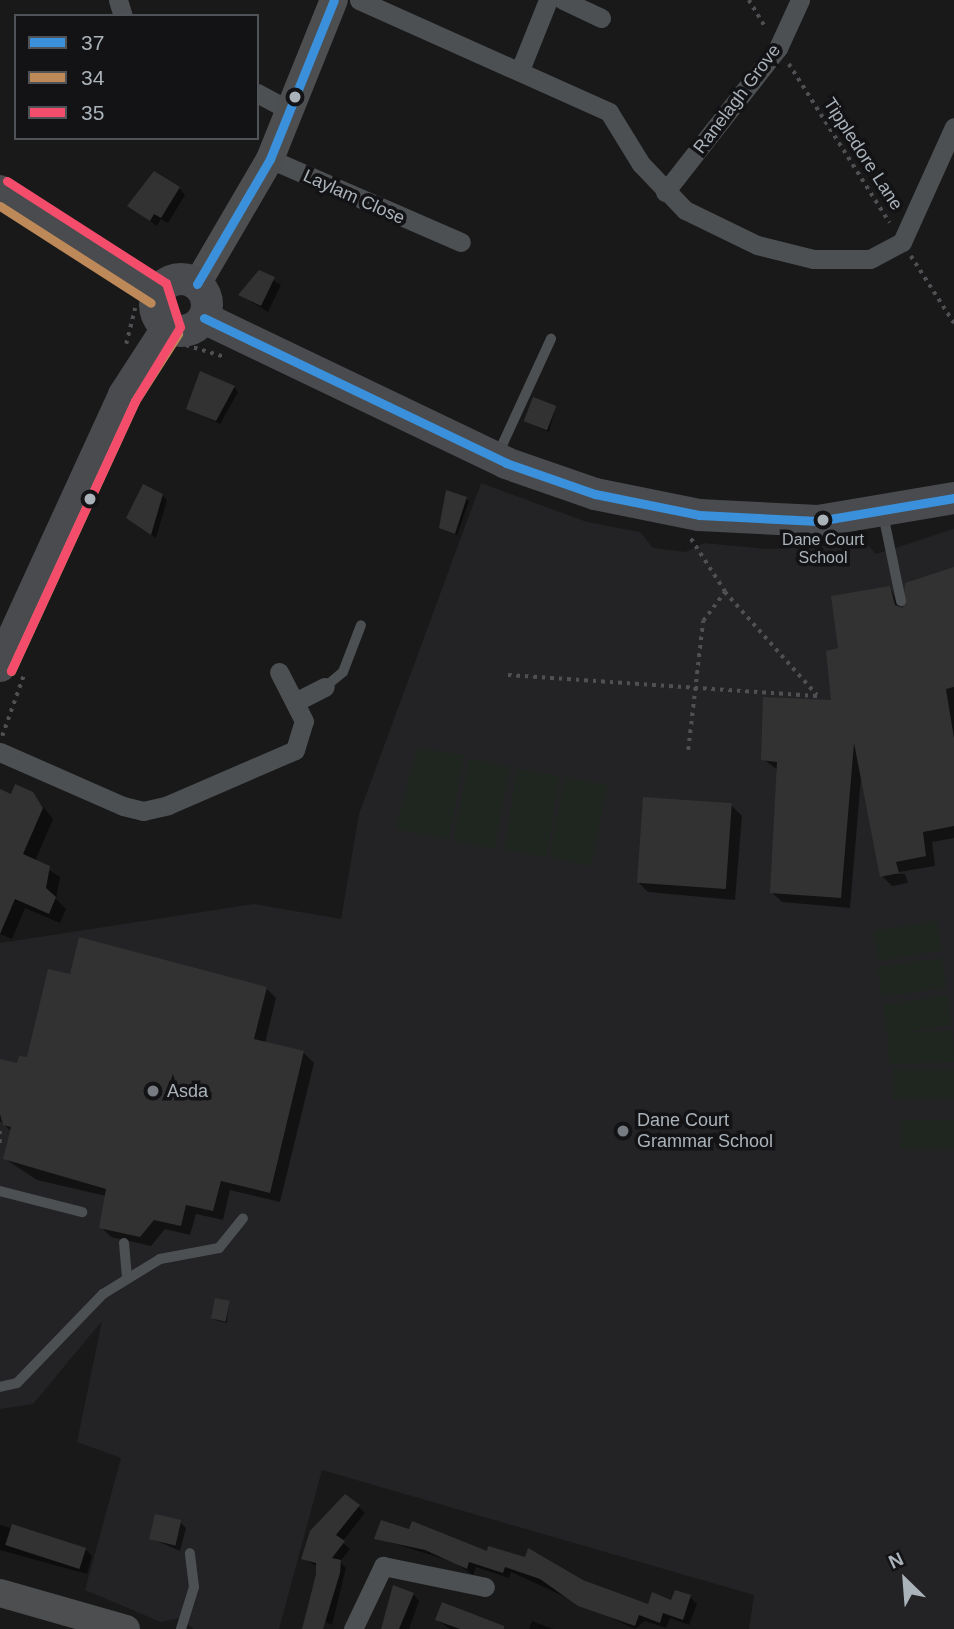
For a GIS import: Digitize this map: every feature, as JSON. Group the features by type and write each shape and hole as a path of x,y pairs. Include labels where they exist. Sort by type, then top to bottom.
{"main road":[{"path":"0,191 158,293"},
{"path":"176,279 197,284 206,296 204,318 183,330 168,327 155,308 158,293 176,279"},
{"path":"204,318 496,458 595,494 699,515 818,521 883,514 954,498"},
{"path":"0,666 124,395 168,327"}],"street":[{"path":"197,284 270,159 292,111 334,0"},
{"path":"359,0 609,112 665,192 710,226 813,259 870,259 902,242 954,127"},
{"path":"520,70 548,0"},
{"path":"563,0 601,18"},
{"name":"Ranelagh Grove","path":"665,192 778,48 800,0"},
{"path":"259,94 292,111"},
{"name":"Laylam Close","path":"270,159 436,243 461,242"},
{"path":"0,752 90,794 143,811 285,759 304,737 297,701 279,672"},
{"path":"297,701 325,687"},
{"path":"353,1629 385,1559 485,1587"},
{"path":"2,1591 126,1629"}],"lane":[{"path":"496,458 551,339"},
{"path":"883,514 901,601"},
{"path":"325,687 343,672 361,625"},
{"path":"0,1191 82,1212"},
{"path":"0,1387 17,1383 103,1294 160,1259 219,1248 243,1217"},
{"path":"124,1243 127,1278"},
{"path":"181,1629 194,1587 190,1553"}],"path":[{"name":"Tippledore Lane","path":"749,0 954,323"},
{"path":"508,675 818,696 724,592 690,538"},
{"path":"688,750 693,688 703,621 724,592"},
{"path":"0,1131 0,1144"}],"shaded area":[{"name":"Dane Court Grammar School","path":"481,483 587,522 640,532 653,548 686,552 704,543 766,549 867,544 876,554 954,529 954,1629 749,1629 754,1595 322,1470 279,1629 194,1629 180,1618 161,1622 85,1590 121,1458 77,1442 102,1321 33,1404 0,1409 0,943 254,904 341,919 359,814"},
{"path":"417,748 464,755 449,839 396,829"},
{"path":"469,759 510,767 494,848 453,840"},
{"path":"517,769 559,776 547,857 504,850"},
{"path":"565,777 607,785 592,866 549,857"},
{"path":"937,921 942,951 878,961 874,931"},
{"path":"942,958 946,988 882,997 878,967"},
{"path":"947,995 952,1025 887,1035 883,1005"},
{"path":"953,1031 954,1062 889,1064 888,1033"},
{"path":"893,1069 954,1069 954,1099 893,1099"},
{"path":"901,1120 954,1120 954,1149 901,1149"}],"building":[{"path":"154,171 180,187 161,218 154,214 150,221 127,206"},
{"path":"259,270 275,277 261,306 238,295"},
{"path":"200,371 235,386 216,421 186,409"},
{"path":"533,397 556,406 547,430 524,421"},
{"path":"143,484 163,494 151,535 126,518"},
{"path":"446,490 467,497 455,534 439,528"},
{"path":"954,567 954,687 946,689 954,738 954,826 923,832 926,856 896,862 899,873 880,877 854,743 841,898 770,893 777,762 761,760 763,697 831,700 826,651 838,648 831,596 890,586 895,605 903,608 905,583"},
{"path":"15,784 33,792 43,808 23,854 50,866 46,888 56,897 49,914 15,899 0,934 0,789 11,794"},
{"path":"643,797 732,803 726,889 637,883"},
{"name":"Asda","path":"79,937 267,987 254,1039 304,1051 270,1193 221,1181 213,1211 186,1205 181,1226 154,1220 140,1237 99,1228 106,1189 3,1159 11,1127 3,1125 0,1114 0,1059 17,1063 19,1056 27,1057 48,969 70,974"},
{"path":"215,1298 230,1301 226,1321 211,1319"},
{"path":"345,1494 360,1505 336,1535 345,1541 332,1558 341,1560 340,1573 323,1629 302,1629 316,1574 316,1563 301,1559 310,1531"},
{"path":"155,1514 181,1520 175,1545 149,1539"},
{"path":"381,1520 409,1529 412,1521 487,1551 488,1546 525,1557 528,1548 583,1580 648,1604 652,1592 671,1600 675,1590 691,1595 683,1620 663,1613 660,1623 639,1615 635,1626 578,1606 540,1579 505,1567 503,1573 469,1562 467,1569 425,1550 374,1539"},
{"path":"12,1524 86,1548 79,1569 5,1545"},
{"path":"393,1585 414,1593 399,1629 381,1629"},
{"path":"442,1602 504,1626 504,1629 460,1629 435,1620"}],"transit line":[{"name":"37","path":"197,284 270,159 334,0"},
{"name":"35","path":"7,181 166,283 180,327 135,401 11,671"},
{"name":"34","path":"0,206 151,303"},
{"name":"37","path":"204,318 506,463 595,494 699,515 818,521 954,498"},
{"name":"34","path":"11,671 135,401 178,334"}],"place":[{"name":"Dane Court School","path":"823,520"},
{"name":"Asda","path":"153,1091"},
{"name":"Dane Court Grammar School","path":"623,1131"}]}
